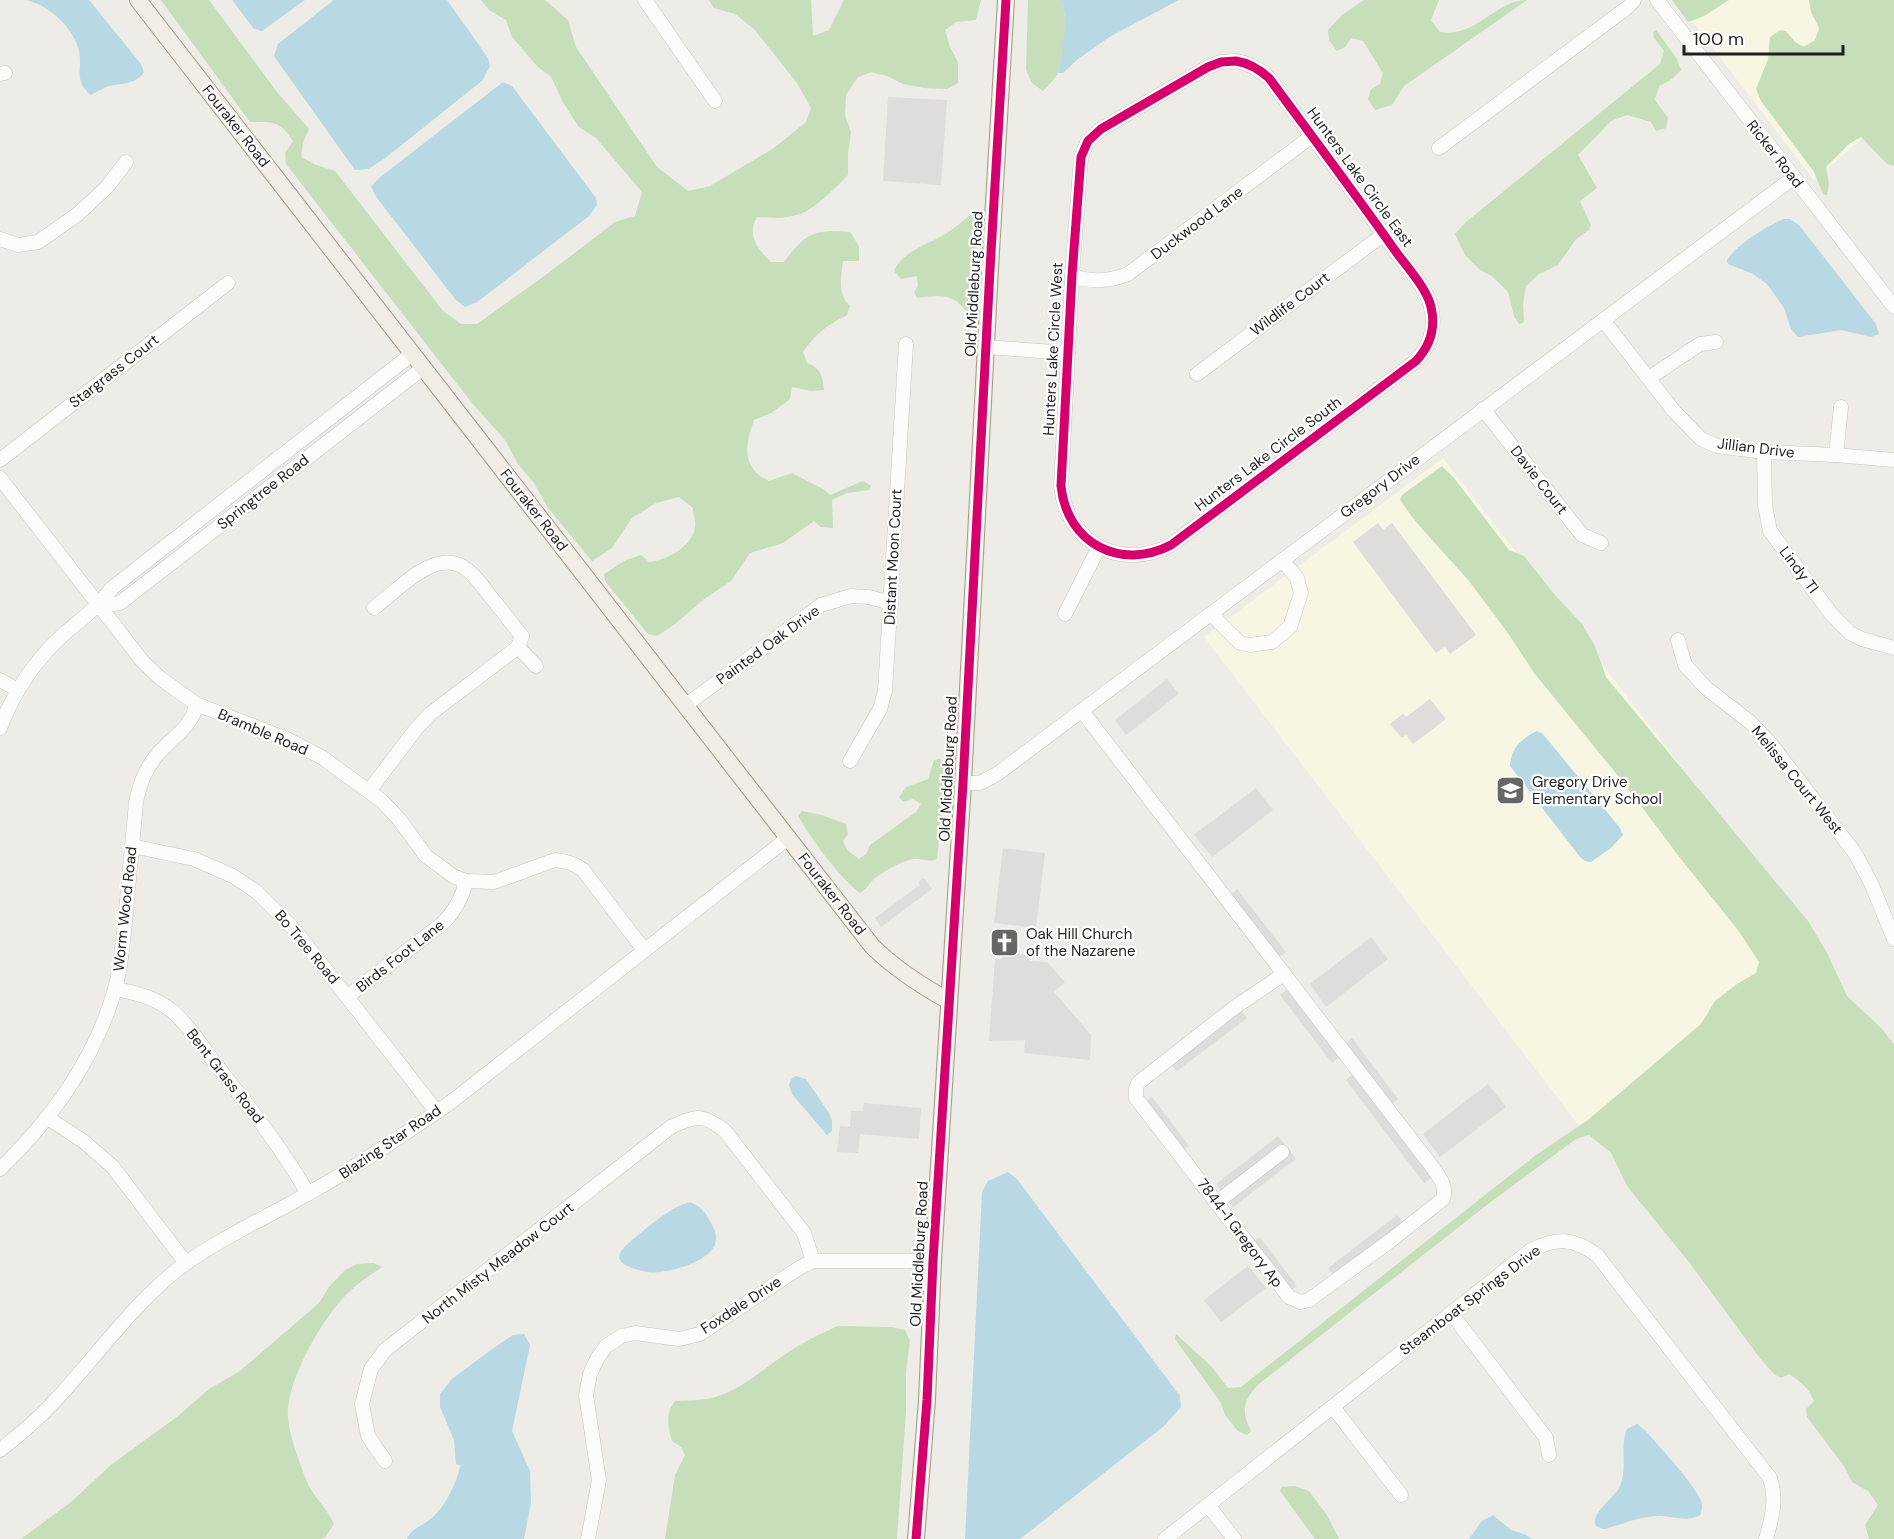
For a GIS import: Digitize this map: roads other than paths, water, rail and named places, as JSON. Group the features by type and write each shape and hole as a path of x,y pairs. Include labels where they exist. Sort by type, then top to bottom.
{"main road":[{"name":"Fouraker Road","path":"138,0 872,946 891,965 916,983 949,1001"},
{"name":"Old Middleburg Road","path":"916,1539 927,1400 933,1261 963,783 1006,0"}],"street":[{"path":"645,0 715,101"},
{"path":"1438,148 1631,3 1648,0"},
{"name":"Ricker Road","path":"1656,0 1894,307"},
{"name":"Hunters Lake Circle East","path":"1088,141 1101,129 1208,67 1221,62 1236,61 1262,71 1384,234 1424,292 1431,304 1432,332"},
{"name":"Duckwood Lane","path":"1072,275 1098,281 1128,274 1312,136"},
{"name":"Hunters Lake Circle West","path":"1088,141 1079,167 1061,486 1065,509 1075,526 1086,539 1099,547"},
{"path":"0,239 18,245 38,242 78,214 108,187 126,162"},
{"name":"Gregory Drive","path":"963,783 980,783 997,774 1793,178"},
{"name":"Wildlife Court","path":"1197,374 1384,234"},
{"name":"Stargrass Court","path":"0,460 228,283"},
{"name":"Jillian Drive","path":"1603,320 1673,410 1701,439 1717,446 1764,452 1894,460"},
{"name":"Hunters Lake Circle South","path":"1099,547 1112,552 1145,555 1171,544 1416,361 1427,346 1432,332"},
{"path":"1649,378 1700,344 1716,342"},
{"name":"Distant Moon Court","path":"850,761 873,723 884,699 906,344"},
{"path":"986,347 1068,354"},
{"name":"Springtree Road","path":"0,728 8,707 27,675 64,634 99,606 112,588 412,354"},
{"name":"Springtree Road","path":"99,606 120,603 423,368"},
{"path":"1836,455 1841,407"},
{"name":"Davie Court","path":"1484,409 1582,535 1601,543"},
{"name":"Lindy Tl","path":"1764,452 1765,505 1770,531 1832,615 1850,633 1862,639 1894,648"},
{"name":"Bramble Road","path":"0,478 143,662 160,678 196,704 287,739 323,758 369,791 399,819 433,862 453,876 466,881 494,882 555,860 575,864 584,870 644,950"},
{"path":"1065,614 1099,547"},
{"path":"1211,614 1239,643 1250,645 1272,642 1290,627 1301,593 1297,578 1282,560"},
{"path":"369,791 430,714 518,647 522,636 475,575 456,563 437,563 418,573 374,608"},
{"name":"Painted Oak Drive","path":"686,705 821,605 851,596 869,597 891,603"},
{"name":"Melissa Court West","path":"1678,639 1685,665 1706,688 1750,722 1770,743 1855,853 1871,883 1894,939"},
{"path":"518,647 536,666"},
{"path":"0,680 18,690"},
{"name":"Worm Wood Road","path":"0,1169 48,1118 88,1055 115,989 123,944 136,802 145,774 155,757 182,731 193,714 196,704"},
{"name":"7844-1 Gregory Ap","path":"1082,711 1284,974 1433,1168 1442,1182 1445,1192 1443,1199 1309,1300 1301,1302 1289,1297 1136,1098 1138,1083 1235,1007 1284,974"},
{"name":"Blazing Star Road","path":"0,1450 26,1430 52,1405 129,1316 186,1263 372,1156 436,1112 788,838"},
{"name":"Bo Tree Road","path":"132,846 194,859 233,876 257,892 285,918 348,996 436,1112"},
{"name":"Birds Foot Lane","path":"348,996 451,915 462,895 466,881"},
{"name":"Bent Grass Road","path":"115,989 140,995 161,1004 184,1023 274,1139 308,1194"},
{"name":"North Misty Meadow Court","path":"384,1461 368,1436 362,1404 371,1370 385,1350 672,1127 700,1117 713,1121 725,1131 804,1233 813,1261"},
{"path":"48,1118 83,1141 112,1166 186,1263"},
{"path":"1216,1203 1282,1152"},
{"name":"Steamboat Springs Drive","path":"1165,1539 1531,1250 1545,1244 1573,1242 1597,1255 1770,1478 1774,1490 1774,1508 1766,1539"},
{"name":"Foxdale Drive","path":"588,1539 599,1480 586,1395 590,1374 606,1346 622,1336 635,1333 679,1339 700,1334 813,1261 933,1261"},
{"path":"1451,1313 1546,1438 1549,1455"},
{"path":"1333,1407 1401,1495"},
{"path":"1208,1505 1234,1539"}],"water":[{"path":"26,0 89,0 141,64 144,72 133,81 109,86 91,95 85,90 80,79 79,51 72,34 52,12"},
{"path":"232,0 305,0 262,31 254,29"},
{"path":"334,0 447,0 488,58 490,66 483,80 384,159 368,169 355,170 274,56 278,44"},
{"path":"1062,0 1179,0 1111,36 1078,59 1063,73 1058,73 1065,18"},
{"path":"503,82 512,86 596,198 597,205 589,216 477,302 465,307 456,300 377,198 371,187 379,178"},
{"path":"1783,219 1790,219 1799,225 1876,324 1879,334 1871,337 1841,330 1798,337 1791,329 1784,308 1767,284 1753,274 1728,264 1727,260 1745,242"},
{"path":"1537,731 1543,734 1620,828 1623,835 1611,848 1591,862 1580,857 1510,766 1512,754 1518,745"},
{"path":"796,1076 806,1079 829,1113 832,1131 827,1135 792,1094 789,1085 792,1078"},
{"path":"1008,1172 1017,1179 1180,1396 1181,1407 1164,1426 1020,1539 965,1539 982,1192 988,1181"},
{"path":"690,1202 703,1211 715,1231 714,1246 708,1253 689,1265 655,1272 633,1268 620,1260 622,1250 634,1238 665,1214"},
{"path":"524,1334 530,1345 512,1431 530,1471 531,1502 524,1539 407,1539 414,1530 439,1510 449,1496 459,1472 460,1465 456,1464 454,1440 440,1407 440,1394 452,1379 488,1352 513,1335"},
{"path":"1637,1424 1676,1465 1697,1493 1702,1503 1700,1515 1687,1519 1654,1516 1605,1529 1597,1526 1596,1517 1619,1488 1622,1480 1627,1429"},
{"path":"1493,1515 1511,1530 1532,1539 1469,1539 1482,1521"}],"place":[{"name":"Gregory Drive Elementary School","path":"1511,791"},
{"name":"Oak Hill Church of the Nazarene","path":"1005,943"}]}
